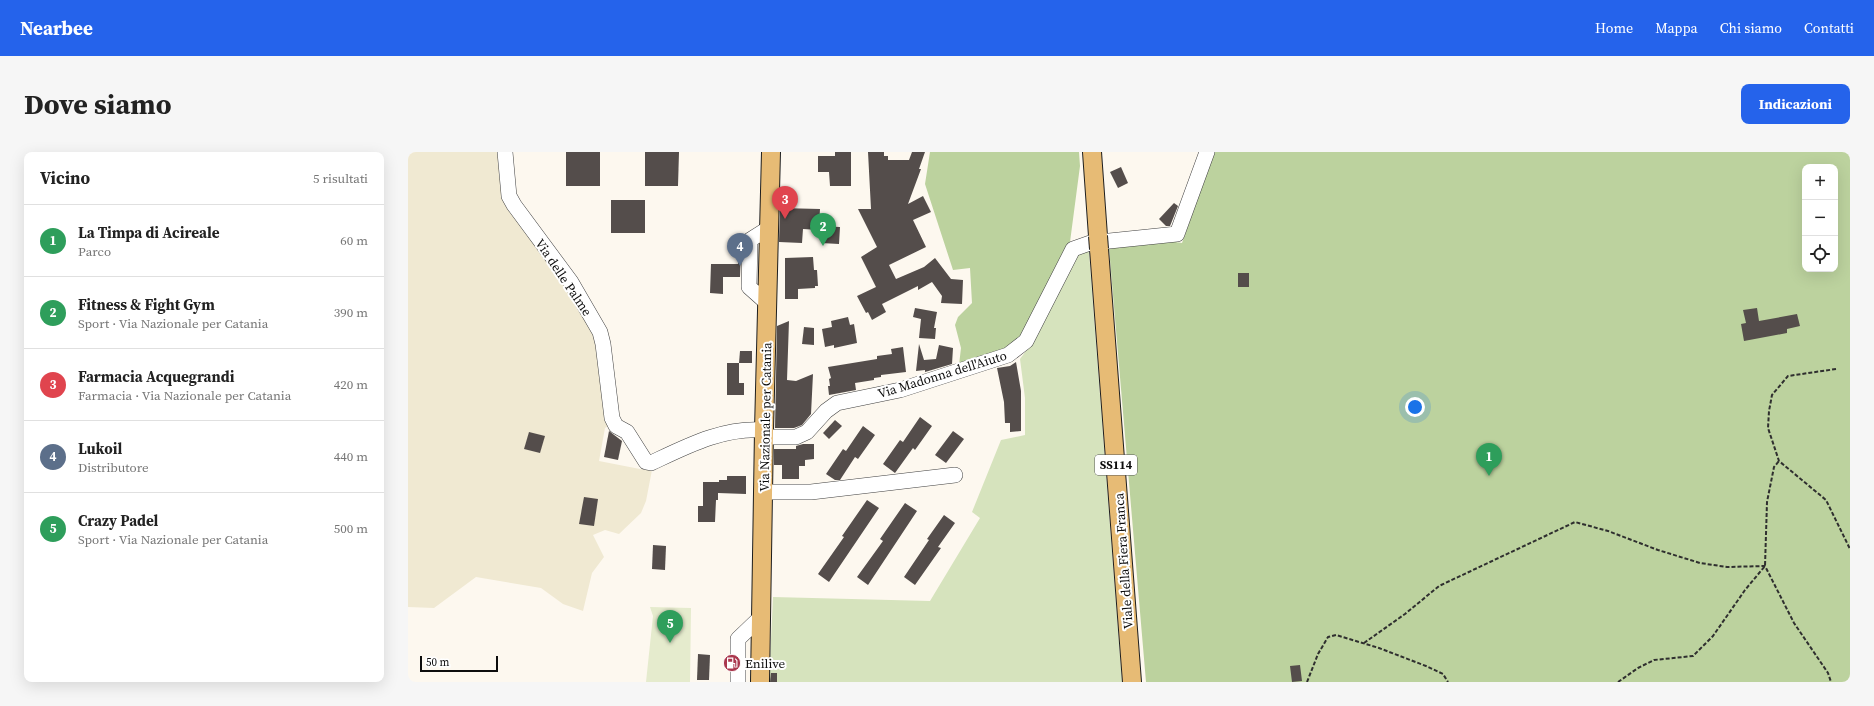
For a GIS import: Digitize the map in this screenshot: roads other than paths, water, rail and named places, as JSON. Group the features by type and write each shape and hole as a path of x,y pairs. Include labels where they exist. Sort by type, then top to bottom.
{"main road":[{"name":"Via Nazionale per Catania","path":"760,682 771,152"},
{"name":"Viale della Fiera Franca","path":"1092,152 1132,682"}],"street":[{"name":"Via delle Palme","path":"505,152 510,196 514,205 570,282 600,332 603,344 612,418 616,426 627,432 646,462 651,463 700,440 729,433 754,429 764,434"},
{"name":"Via Madonna dell'Aiuto","path":"764,434 796,436 807,432 826,411 837,403 900,390 1008,355 1026,341 1073,250 1090,243 1177,234 1208,152"},
{"path":"763,492 811,492 955,476"},
{"path":"738,682 738,639 761,617"}],"place":[{"name":"Farmacia Acquegrandi","path":"785,219"},
{"name":"Fitness & Fight Gym","path":"823,246"},
{"name":"Lukoil","path":"740,266"},
{"name":"La Timpa di Acireale","path":"1489,476"},
{"name":"Crazy Padel","path":"670,643"},
{"name":"Enilive","path":"732,663"}]}
